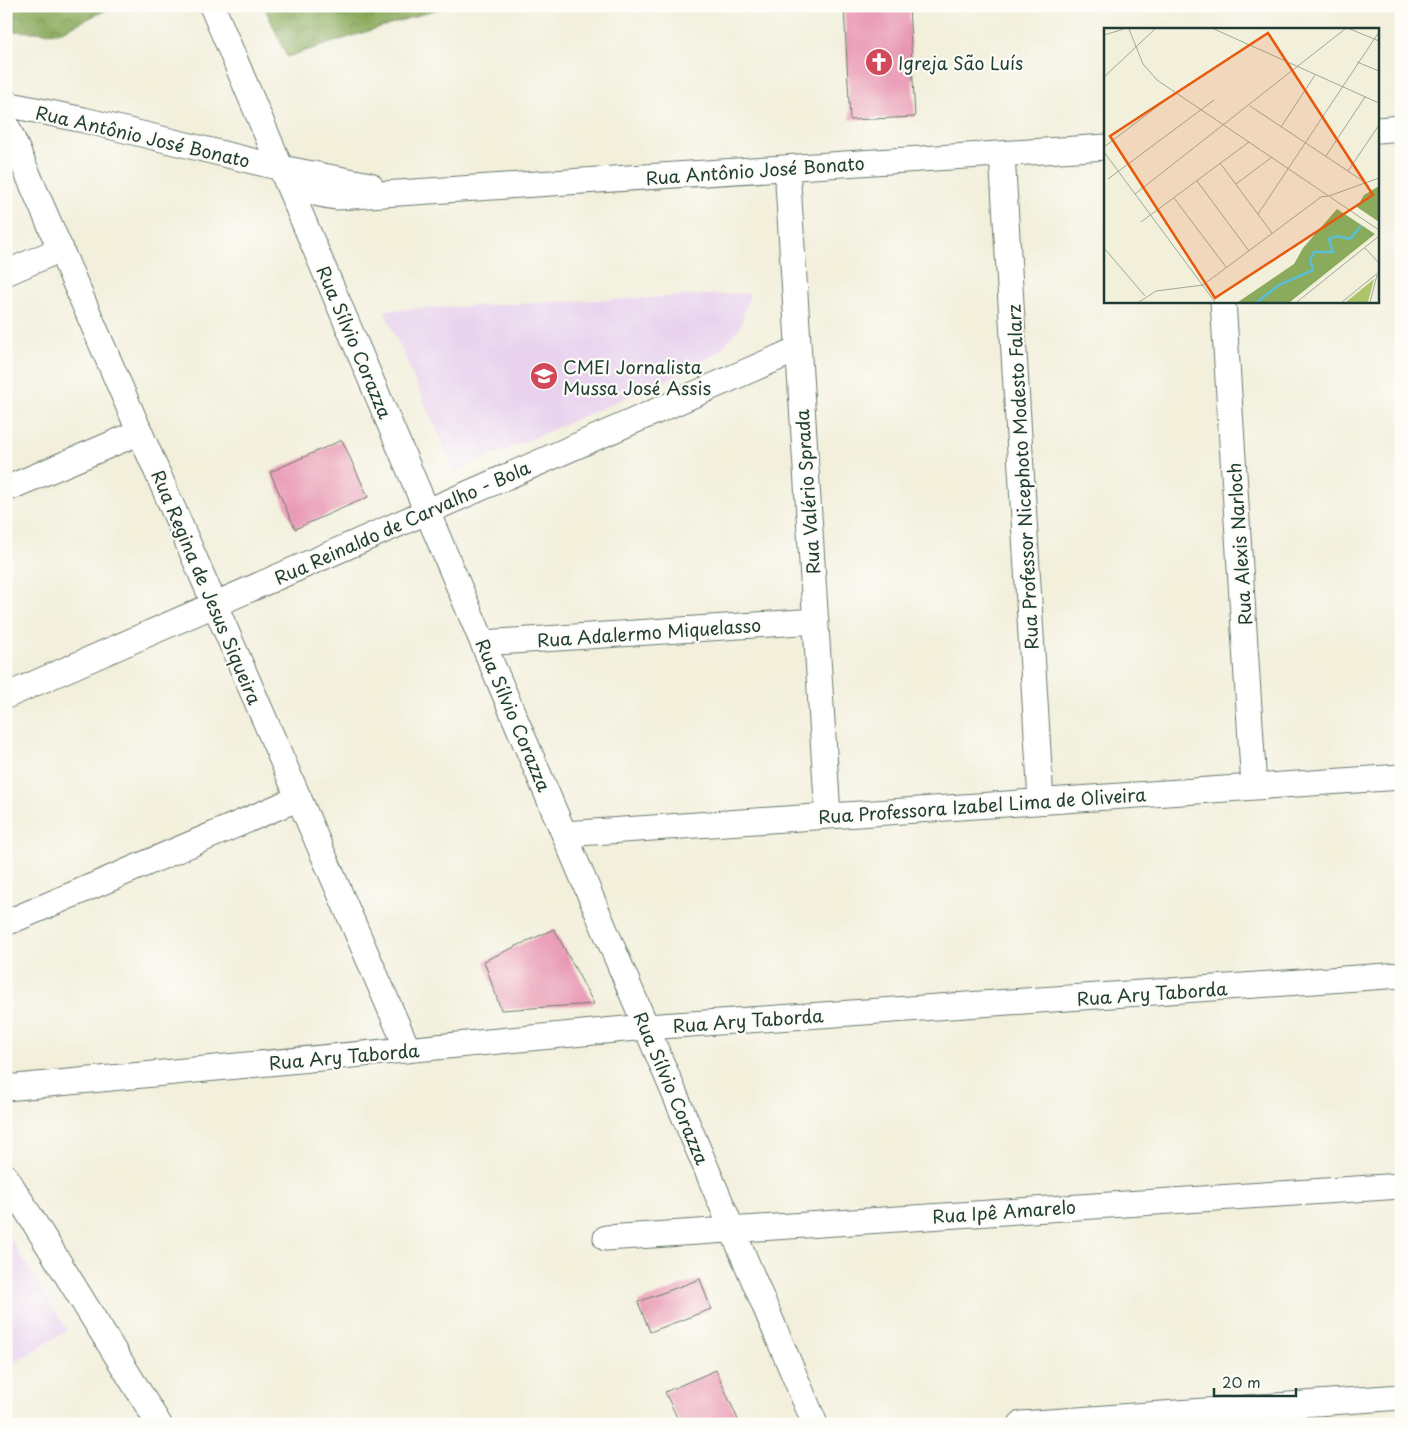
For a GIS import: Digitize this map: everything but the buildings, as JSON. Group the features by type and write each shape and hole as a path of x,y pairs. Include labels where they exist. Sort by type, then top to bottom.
{"street":[{"name":"Rua Sílvio Corazza","path":"212,6 815,1424"},
{"name":"Rua Antônio José Bonato","path":"6,104 84,120 280,168 404,192 1104,147"},
{"name":"Rua Regina de Jesus Siqueira","path":"6,124 408,1050"},
{"path":"1380,130 1401,128"},
{"name":"Rua Professor Nicephoto Modesto Falarz","path":"1002,154 1041,801"},
{"name":"Rua Valério Sprada","path":"787,168 828,816"},
{"path":"6,273 61,250"},
{"name":"Rua Alexis Narloch","path":"1223,302 1254,787"},
{"name":"Rua Reinaldo de Carvalho - Bola","path":"6,696 798,349"},
{"path":"6,489 140,432"},
{"name":"Rua Adalermo Miquelasso","path":"483,643 816,621"},
{"name":"Rua Professora Izabel Lima de Oliveira","path":"564,834 1401,777"},
{"path":"6,923 299,798"},
{"name":"Rua Ary Taborda","path":"6,1088 646,1027 1401,976"},
{"path":"6,1177 160,1424"},
{"name":"Rua Ipê Amarelo","path":"606,1238 1401,1186"},
{"path":"1021,1424 1401,1397"}],"shaded area":[{"name":"CMEI Jornalista Mussa José Assis","path":"750,293 740,327 720,350 691,369 455,472 384,310"},
{"path":"6,1231 67,1330 6,1369"}],"green space":[{"path":"6,6 115,6 58,33 6,31"},
{"path":"264,6 447,6 287,57"}],"place":[{"name":"Igreja São Luís","path":"879,62"},
{"name":"CMEI Jornalista Mussa José Assis","path":"544,376"}]}
